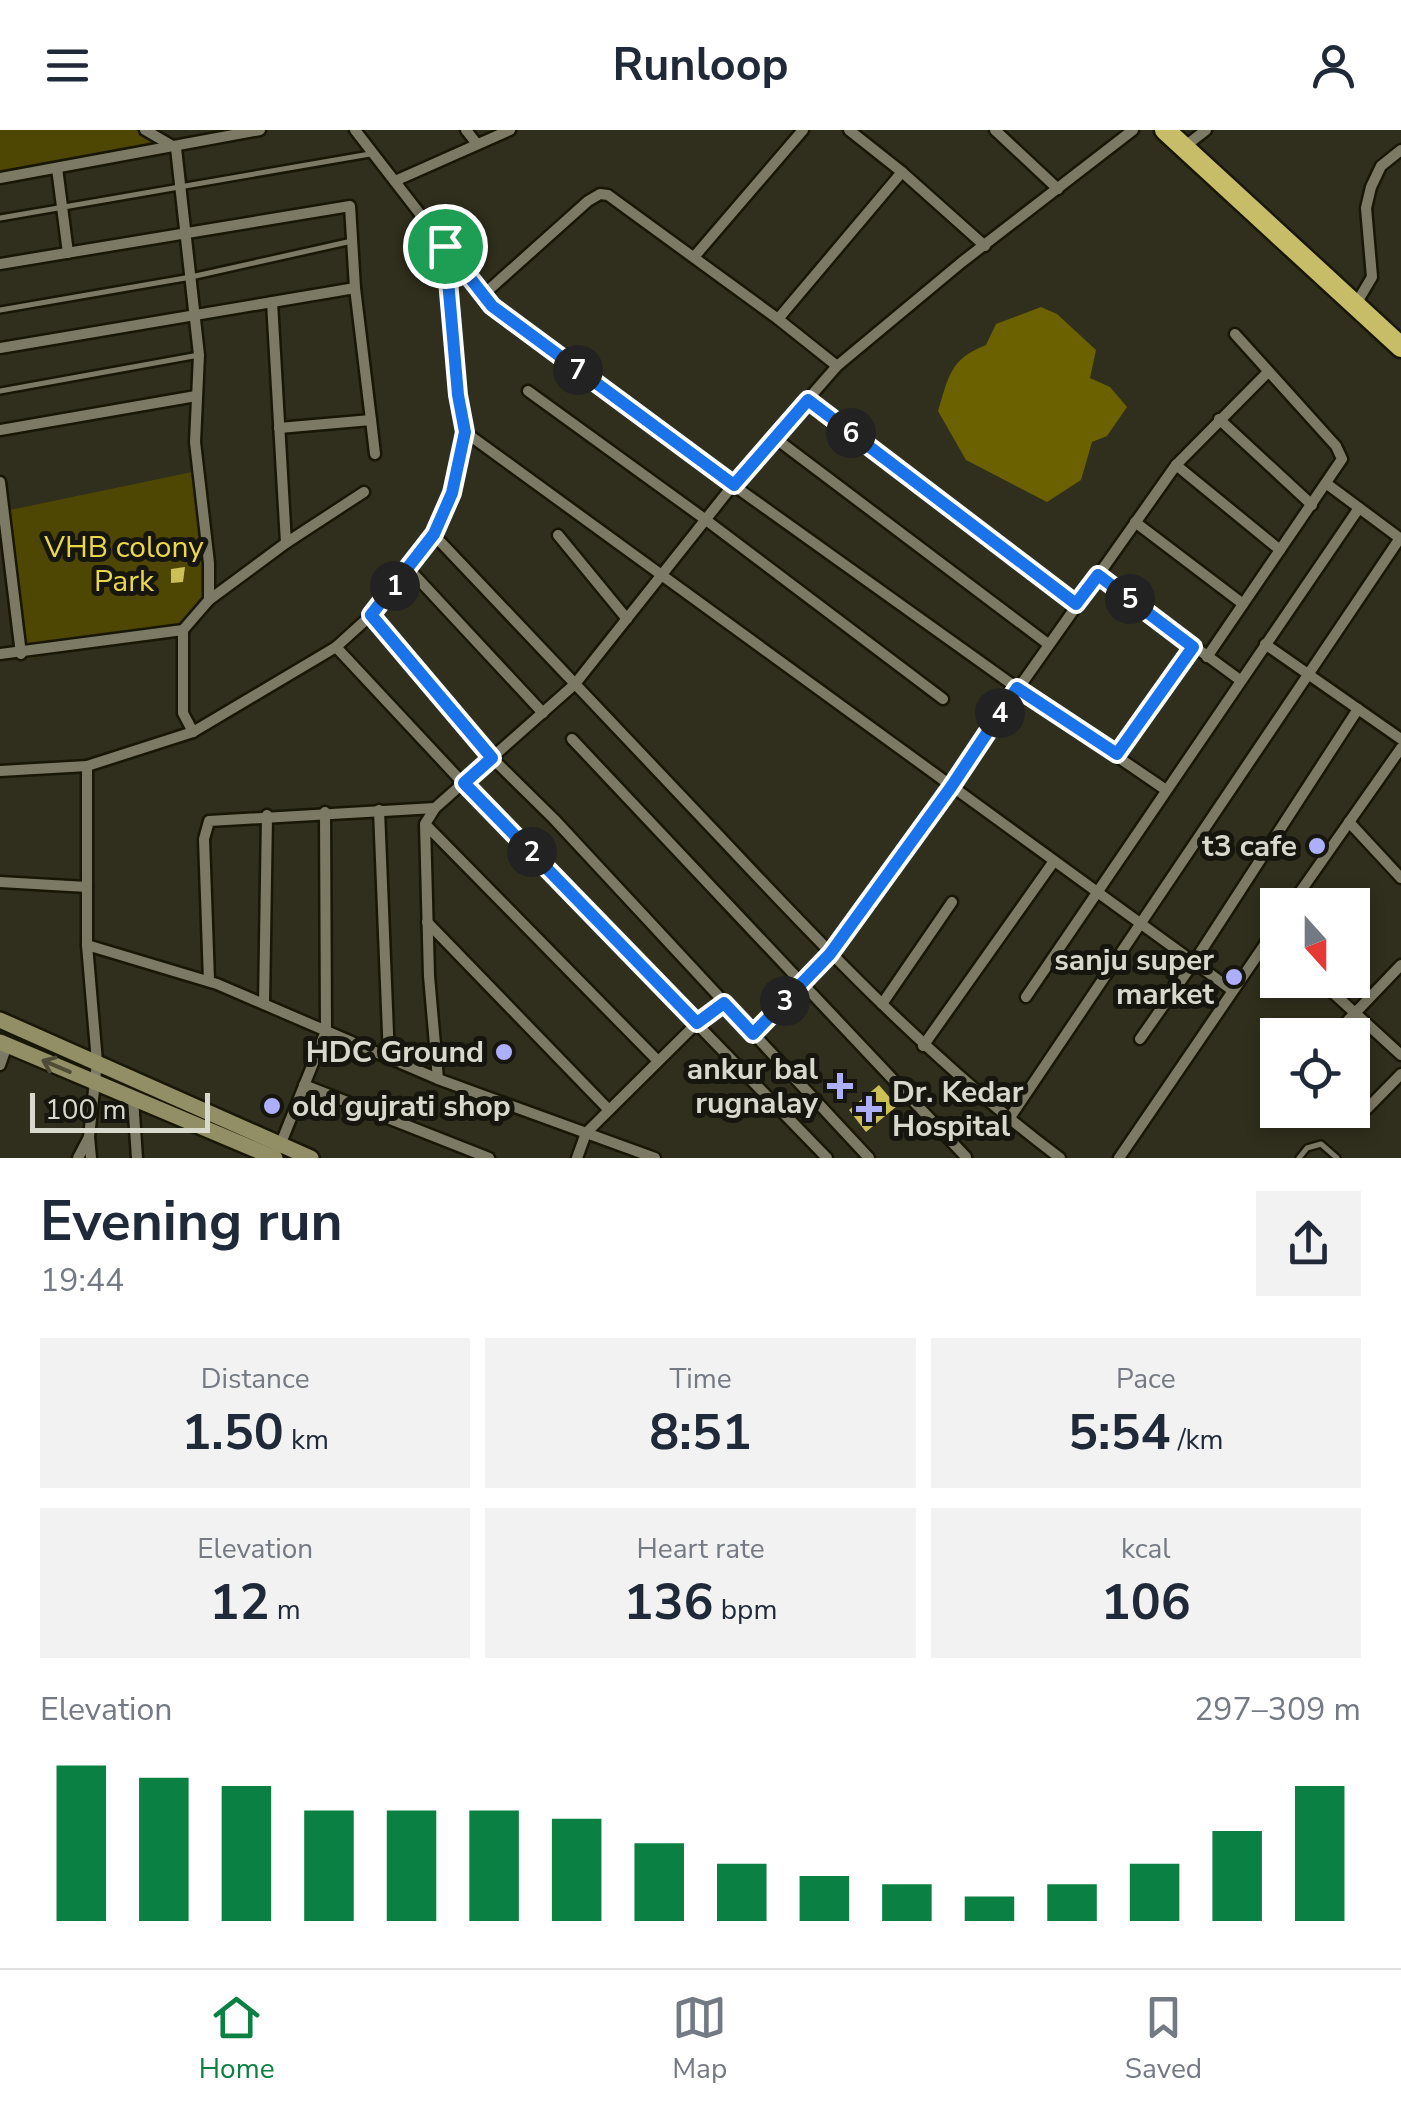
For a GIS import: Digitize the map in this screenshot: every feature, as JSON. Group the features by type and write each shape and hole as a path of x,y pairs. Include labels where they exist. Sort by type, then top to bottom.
{"highway":[{"path":"1166,130 1401,347"}],"street":[{"path":"145,130 176,148"},
{"path":"0,178 176,148 254,130"},
{"path":"355,130 492,306 734,485 1166,790"},
{"path":"466,130 477,144"},
{"path":"395,181 510,130"},
{"path":"694,256 804,130"},
{"path":"849,130 985,246"},
{"path":"995,130 1058,188"},
{"path":"438,1079 428,976 425,824 435,808 575,684 734,485 836,366 1133,130"},
{"path":"1184,147 1206,130"},
{"path":"176,148 198,354 195,442 209,600"},
{"path":"1356,304 1372,277 1366,208 1371,187 1380,166 1401,150"},
{"path":"57,168 68,253"},
{"path":"778,320 902,172"},
{"path":"483,295 600,194 608,195 836,366"},
{"path":"0,264 350,206 355,288 375,454"},
{"path":"0,770 87,766 193,732 336,647 371,615 434,534 452,493 465,432 458,395 445,246"},
{"path":"0,348 355,288"},
{"path":"272,302 286,543"},
{"path":"1207,657 1340,464 1340,453 1235,334"},
{"path":"753,1034 830,954 1176,464 1268,372"},
{"path":"528,392 706,520 943,700"},
{"path":"0,430 196,396"},
{"path":"808,400 1076,604"},
{"path":"1219,419 1312,505"},
{"path":"279,428 371,420"},
{"path":"465,432 1232,990"},
{"path":"775,438 1048,644"},
{"path":"1176,464 1280,550"},
{"path":"0,482 22,654"},
{"path":"1009,1120 1400,539 1327,484"},
{"path":"0,654 183,630 209,600 364,492"},
{"path":"1026,997 1359,508"},
{"path":"1135,522 1243,604"},
{"path":"434,534 830,954 923,1046 1060,1158"},
{"path":"558,535 627,619"},
{"path":"408,568 544,713"},
{"path":"1098,575 1240,680"},
{"path":"371,615 492,758 554,818 868,1158"},
{"path":"183,630 183,713 193,732"},
{"path":"1265,644 1401,739"},
{"path":"336,647 827,1158"},
{"path":"1117,754 1193,647"},
{"path":"1140,1039 1358,709"},
{"path":"572,740 966,1157"},
{"path":"1303,888 1400,753"},
{"path":"87,766 87,944 96,1062 89,1137 91,1158"},
{"path":"208,981 209,821 435,808"},
{"path":"379,810 389,1058"},
{"path":"277,1154 326,1030 325,812"},
{"path":"264,1004 267,815"},
{"path":"1349,822 1401,878"},
{"path":"425,824 658,1061"},
{"path":"923,1046 1054,861"},
{"path":"0,882 87,887"},
{"path":"882,1004 952,902"},
{"path":"428,922 609,1110"},
{"path":"87,944 208,981 438,1079 654,1158"},
{"path":"1120,1158 1232,990 1260,956"},
{"path":"1349,1018 1401,965"},
{"path":"1339,998 1401,1055"},
{"path":"577,1158 586,1133 697,1023 724,1003"},
{"path":"0,1020 96,1062 277,1154"},
{"path":"0,1065 4,1044 132,1100 277,1154 312,1158"},
{"path":"1370,1106 1401,1074"},
{"path":"304,1084 490,1158"},
{"path":"132,1100 137,1158"},
{"path":"78,1158 89,1137"}],"lane":[{"path":"0,218 373,154"},
{"path":"0,310 190,277 352,242"},
{"path":"0,390 198,354"},
{"path":"1299,1158 1307,1148 1321,1144 1337,1158"}],"green space":[{"path":"0,130 136,130 161,147 0,173"},
{"name":"VHB colony Park","path":"192,472 199,478 209,588 173,632 25,659 5,511"}],"shaded area":[{"path":"1041,307 1057,314 1096,350 1090,378 1110,387 1127,407 1107,436 1092,442 1081,480 1047,502 966,460 938,411 953,370 965,356 986,345 996,324"}],"building":[{"path":"185,567 183,582 171,583 171,569"},
{"path":"879,1085 897,1106 866,1132 849,1110"}],"place":[{"name":"t3 cafe","path":"1317,846"},
{"name":"sanju super market","path":"1234,977"},
{"name":"HDC Ground","path":"504,1052"},
{"name":"ankur bal rugnalay","path":"840,1086"},
{"name":"old gujrati shop","path":"272,1106"},
{"name":"Dr. Kedar Hospital","path":"869,1109"}],"route":[{"path":"445,246 492,306 734,485 808,400 1076,604 1098,575 1193,647 1117,754 1017,688 830,954 753,1034 724,1003 697,1023 464,783 492,758 371,615 434,534 452,493 465,432 458,395 445,246"}]}
